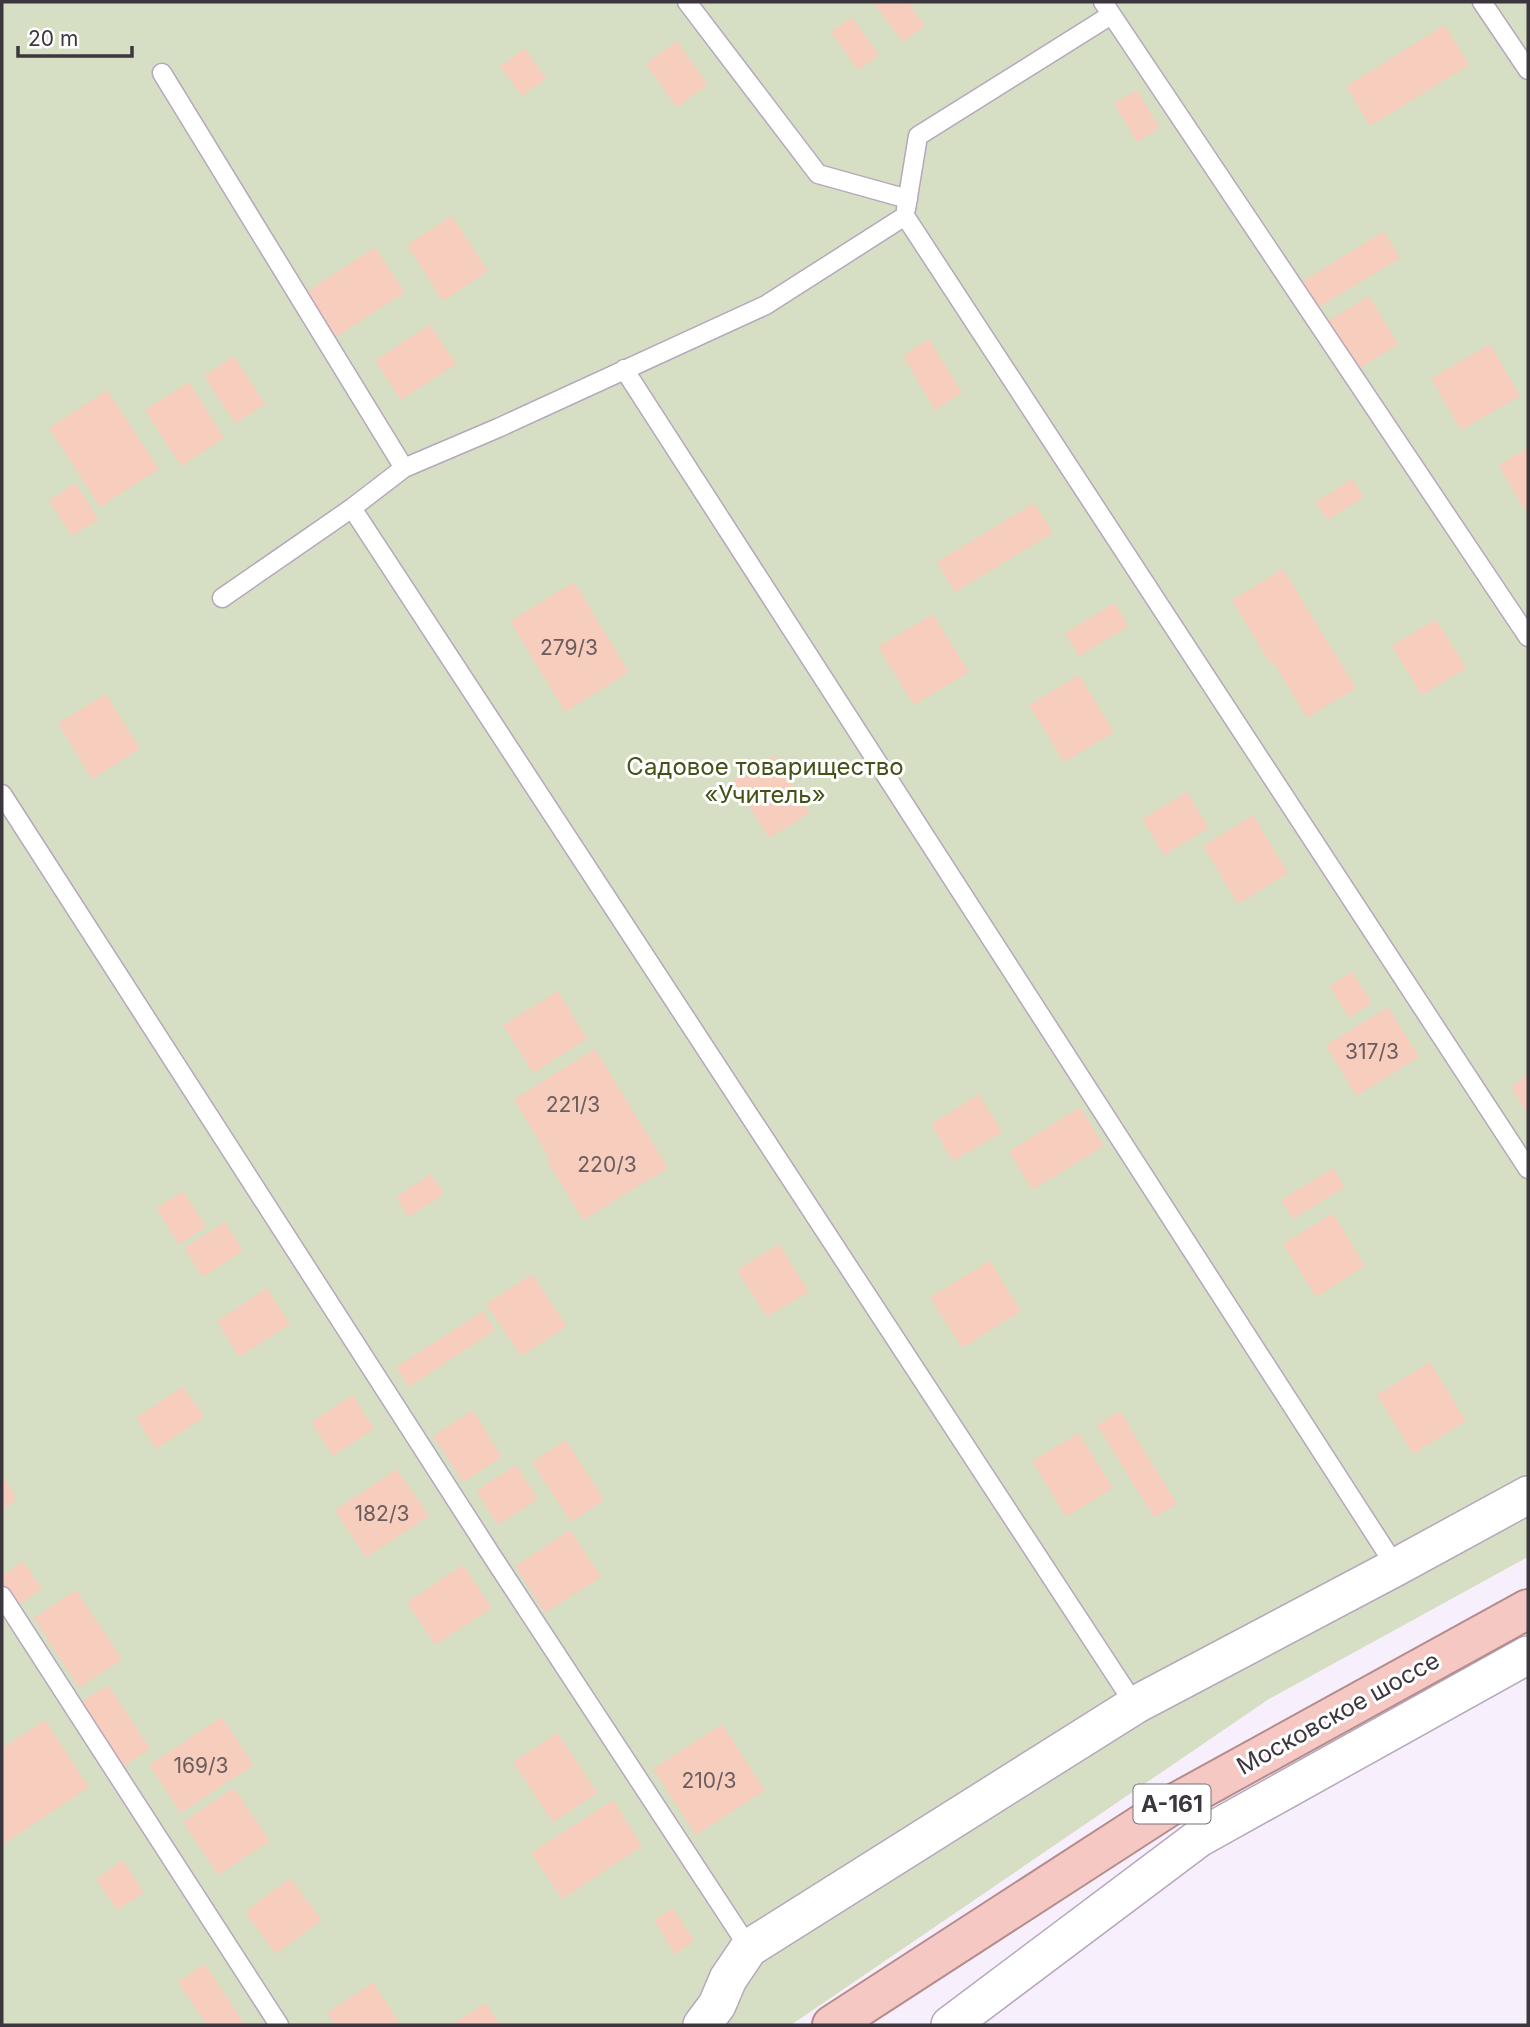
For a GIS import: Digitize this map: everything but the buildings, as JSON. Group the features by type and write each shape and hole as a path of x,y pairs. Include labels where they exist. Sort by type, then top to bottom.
{"highway":[{"name":"Московское шоссе","path":"832,2025 1170,1806 1528,1609"}],"street":[{"path":"702,2025 717,2005 728,1979 749,1948 1135,1705 1528,1495"},
{"path":"950,2025 1199,1838 1528,1655"}],"lane":[{"path":"687,2 818,174 906,207 1528,1170"},
{"path":"1482,2 1528,70"},
{"path":"222,598 352,508 404,468 498,428 766,304 906,207 918,136 1107,8 1528,637"},
{"path":"162,73 404,468"},
{"path":"624,369 1396,1567"},
{"path":"352,508 1135,1705"},
{"path":"2,794 492,1556 749,1948"},
{"path":"2,1596 279,2025"}],"green space":[{"name":"Садовое товарищество «Учитель»","path":"2,2 1528,2 1528,1557 1269,1699 791,2025 2,2025"}]}
